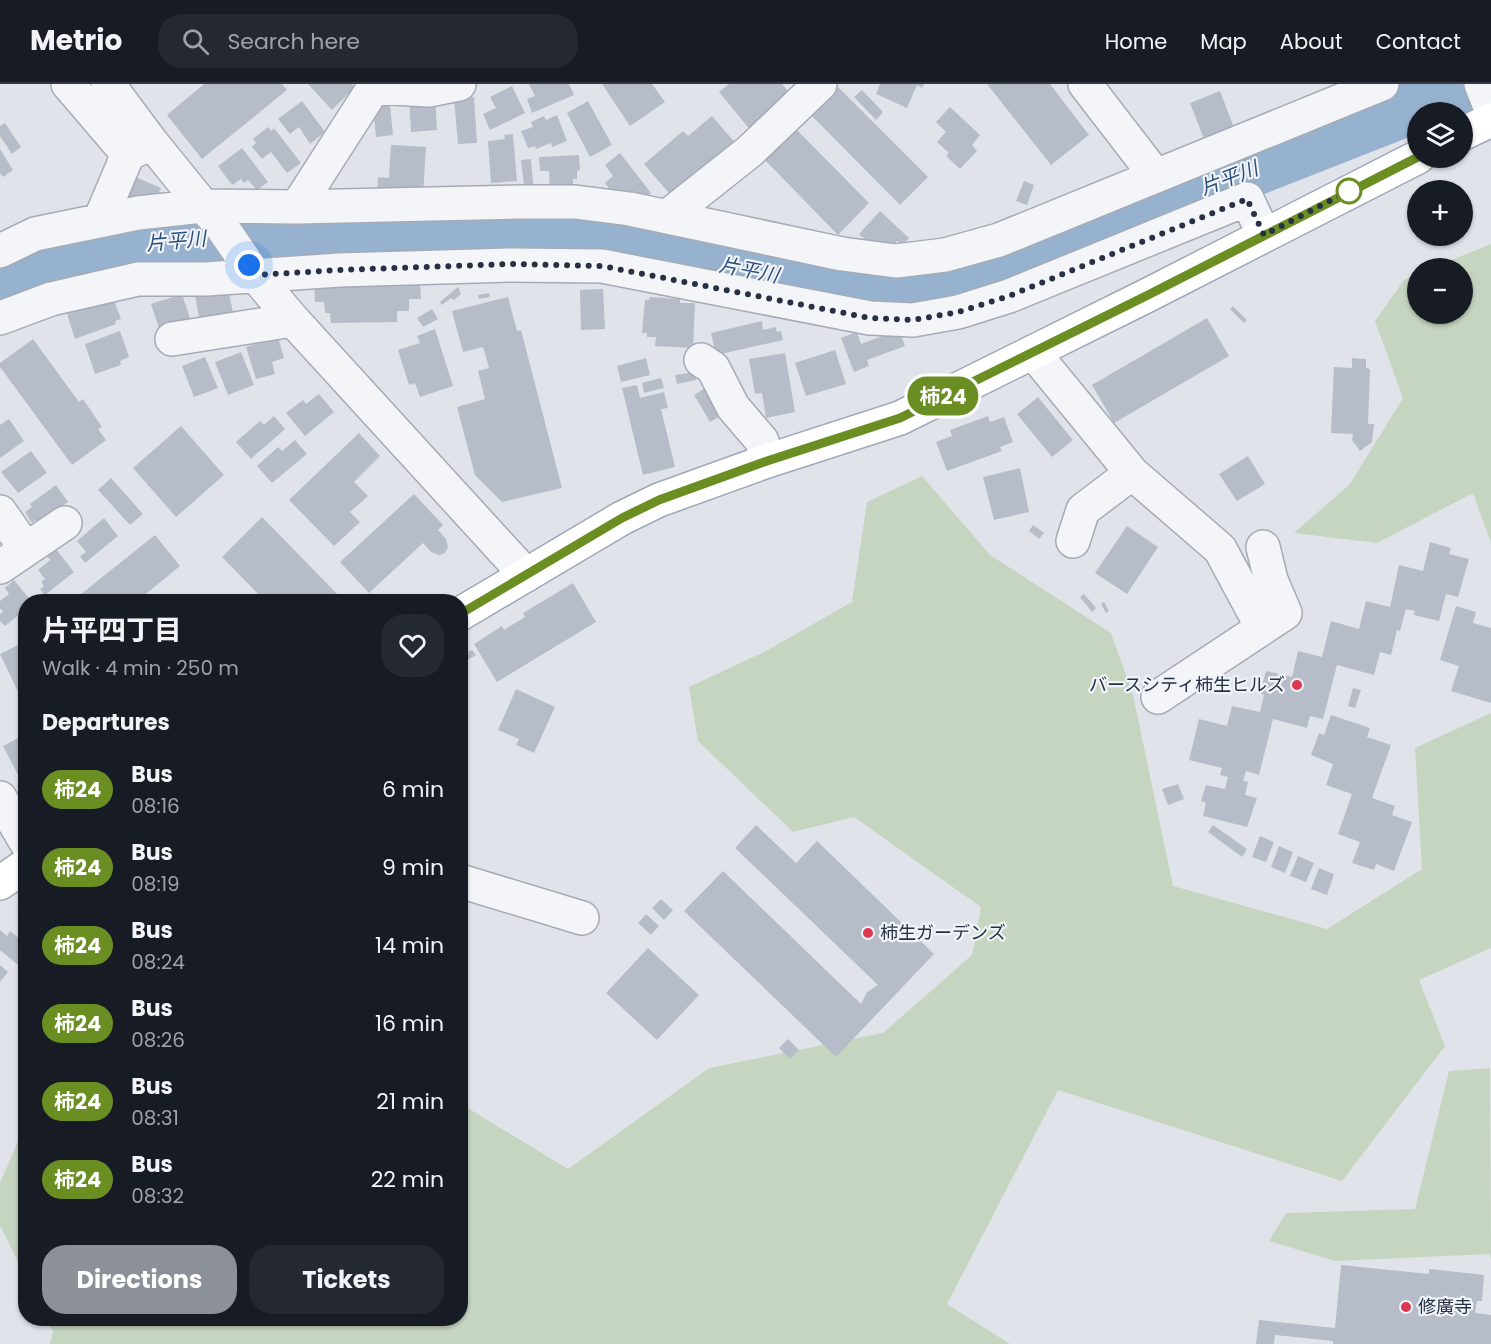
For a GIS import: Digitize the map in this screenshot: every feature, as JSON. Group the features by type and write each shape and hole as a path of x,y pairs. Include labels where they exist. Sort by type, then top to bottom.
{"main road":[{"path":"1473,121 1488,104"},
{"path":"468,609 622,518 659,500 767,461 900,418 1407,163"},
{"path":"0,883 18,871"}],"street":[{"path":"68,84 211,214 252,270 293,320 526,575"},
{"path":"108,84 140,149"},
{"path":"297,207 372,85 429,90 459,84"},
{"path":"668,216 750,151 820,84"},
{"path":"1085,84 1155,175"},
{"path":"0,251 35,234 138,213 211,214 297,207 575,202 668,216 842,254 896,261 945,255 999,240 1382,84"},
{"path":"100,220 140,149"},
{"path":"0,318 51,300 138,279 206,279 252,270 340,270 511,264 602,266 870,318 913,320 958,312 1009,296 1247,199 1264,235"},
{"path":"172,339 293,320"},
{"path":"1033,352 1132,473 1220,549 1262,627"},
{"path":"701,360 713,368 733,407 762,441 767,461"},
{"path":"1073,541 1083,510 1132,473"},
{"path":"0,512 13,558 64,523"},
{"path":"1158,697 1285,614 1271,580 1263,547"},
{"path":"0,798 18,828"},
{"path":"468,883 582,918"}],"green space":[{"path":"1491,244 1491,543 1473,493 1377,543 1294,533 1350,484 1403,398 1375,321 1404,280 1407,279 1407,324 1473,324 1473,258 1457,258"},
{"path":"922,476 990,555 1111,633 1133,695 1173,886 1327,929 1422,869 1415,748 1491,713 1491,948 1419,980 1445,1046 1342,1181 1058,1090 947,1304 1010,1344 50,1344 53,1332 50,1326 468,1326 468,1108 568,1169 709,1068 883,1033 972,955 981,907 854,817 793,832 698,741 689,687 766,651 852,602 867,502"},
{"path":"1490,1068 1491,1259 1489,1254 1335,1261 1269,1241 1286,1213 1415,1209 1449,1071"},
{"path":"18,1141 18,1262 0,1225 0,1183"}],"building":[{"path":"204,84 282,84 287,90 202,159 167,115"},
{"path":"308,84 352,84 355,87 332,110"},
{"path":"529,84 569,84 574,95 532,113 527,99 535,96"},
{"path":"602,84 652,84 665,102 630,126"},
{"path":"729,84 782,84 794,98 752,132 719,92"},
{"path":"835,84 928,177 900,205 807,111"},
{"path":"880,84 924,84 922,88 917,85 907,108 876,94"},
{"path":"987,84 1050,84 1089,135 1051,165"},
{"path":"512,86 525,113 490,130 483,114 496,108 490,97"},
{"path":"862,90 883,112 876,120 854,97"},
{"path":"1220,91 1234,128 1204,139 1190,103"},
{"path":"435,97 437,130 411,132 409,98"},
{"path":"474,97 477,143 458,144 454,98"},
{"path":"302,101 325,132 310,144 299,127 290,134 278,119"},
{"path":"588,101 612,145 590,157 567,113"},
{"path":"390,105 393,135 376,137 373,107"},
{"path":"950,107 980,135 972,145 977,151 960,169 946,156 949,153 937,142 946,132 936,122"},
{"path":"557,115 567,141 552,147 551,143 536,149 535,146 528,148 521,131 533,127 531,122 544,116 546,120"},
{"path":"712,116 738,146 674,199 644,164 683,131 688,136"},
{"path":"5,123 21,147 12,154 0,136 0,126"},
{"path":"793,126 869,203 838,235 762,157"},
{"path":"268,127 271,131 274,128 301,163 287,173 271,152 262,159 252,147 256,143 253,139"},
{"path":"513,134 517,181 491,183 488,141 505,139 504,135"},
{"path":"391,145 426,147 423,196 377,194 378,177 389,178"},
{"path":"242,148 268,182 257,190 248,180 244,183 241,179 232,185 218,166"},
{"path":"0,149 13,170 3,177 0,173"},
{"path":"620,153 651,193 641,201 614,195 605,183 613,176 605,165"},
{"path":"579,155 580,170 577,171 577,179 573,179 573,188 550,190 549,171 540,171 539,157"},
{"path":"531,159 534,194 525,195 521,160"},
{"path":"131,175 161,188 155,200 148,205 123,194"},
{"path":"1024,181 1034,185 1027,205 1016,201"},
{"path":"880,211 909,238 902,245 897,241 892,247 886,242 880,248 870,244 859,234"},
{"path":"420,280 421,299 409,299 409,311 397,311 397,322 331,323 330,313 325,313 324,302 315,302 314,284"},
{"path":"458,287 461,294 442,305 440,302"},
{"path":"228,289 234,317 200,324 195,295"},
{"path":"603,289 605,329 581,330 580,290"},
{"path":"489,293 490,297 479,299 478,295"},
{"path":"182,294 190,318 159,328 151,304"},
{"path":"508,297 517,331 521,330 562,488 502,502 475,475 457,407 485,399 478,371 489,368 483,347 463,352 452,311"},
{"path":"650,297 680,299 680,303 695,303 693,348 655,346 656,337 647,337 647,333 642,333 645,300 649,300"},
{"path":"113,298 121,319 115,321 116,324 75,339 67,314"},
{"path":"1233,306 1247,320 1244,323 1230,309"},
{"path":"432,309 438,319 423,327 417,318"},
{"path":"1207,318 1229,356 1114,423 1092,385"},
{"path":"762,321 763,330 776,327 777,332 781,331 783,340 716,355 711,333"},
{"path":"435,329 453,386 420,397 415,383 409,385 398,350 420,343 417,336"},
{"path":"899,330 905,346 867,360 869,366 854,372 841,338 857,332 861,344"},
{"path":"120,331 129,357 120,361 121,365 95,374 85,344"},
{"path":"278,337 284,358 272,362 275,374 256,379 246,347"},
{"path":"33,339 79,402 83,399 102,427 98,429 106,440 72,465 0,367 0,363"},
{"path":"835,350 846,384 806,396 795,363"},
{"path":"241,352 254,385 228,395 215,362"},
{"path":"785,353 795,412 766,418 762,393 755,394 749,359"},
{"path":"205,357 218,388 194,397 182,366"},
{"path":"646,358 650,375 621,382 617,366"},
{"path":"1352,358 1366,359 1366,368 1370,369 1368,424 1374,424 1372,442 1360,451 1352,440 1353,434 1331,433 1334,367 1352,368"},
{"path":"694,372 696,380 677,384 675,375"},
{"path":"661,378 664,388 644,393 642,383"},
{"path":"637,385 640,398 664,392 668,408 661,409 675,467 643,475 622,388"},
{"path":"708,386 724,414 710,422 694,395"},
{"path":"319,394 334,412 305,436 286,413 303,400 306,404"},
{"path":"1038,397 1073,440 1052,457 1017,414"},
{"path":"274,416 285,429 251,459 236,442 260,421 264,425"},
{"path":"988,416 990,422 1004,417 1013,442 1000,447 1002,451 947,471 936,442 952,436 950,430"},
{"path":"9,419 24,441 0,458 0,425"},
{"path":"181,426 224,475 176,517 133,468"},
{"path":"359,433 380,456 354,482 368,496 350,512 360,522 334,546 289,500"},
{"path":"295,440 307,454 272,483 257,466 278,447 282,451"},
{"path":"31,451 47,473 18,493 1,472"},
{"path":"1248,456 1265,484 1237,501 1219,474"},
{"path":"1020,468 1029,512 994,520 983,477"},
{"path":"111,478 143,514 130,525 98,490"},
{"path":"56,485 68,502 37,523 35,520 32,523 25,512 32,507 30,504"},
{"path":"414,494 443,525 438,530 446,539 448,547 445,553 439,555 431,552 423,543 369,593 340,562"},
{"path":"262,517 337,594 258,594 222,557"},
{"path":"104,518 118,536 85,563 80,556 86,552 77,541"},
{"path":"1033,525 1044,533 1039,539 1029,531"},
{"path":"1127,526 1158,547 1127,594 1095,573"},
{"path":"155,535 180,566 146,594 81,594"},
{"name":"バースシティ柿生ヒルズ","path":"1430,542 1451,548 1449,554 1469,559 1458,597 1446,594 1439,621 1414,615 1415,611 1406,609 1400,631 1397,630 1391,655 1380,652 1374,675 1337,665 1323,719 1310,716 1307,728 1273,719 1259,775 1246,771 1243,781 1248,782 1245,795 1257,798 1247,827 1203,816 1206,803 1201,801 1206,785 1225,789 1228,777 1220,775 1222,768 1189,760 1199,719 1227,726 1232,706 1260,712 1264,695 1260,693 1266,671 1292,677 1298,651 1322,657 1331,621 1359,629 1366,601 1390,607 1399,565 1423,571"},
{"path":"56,549 74,572 44,594 40,589 44,586 41,582 45,579 38,570 50,560 47,556"},
{"path":"14,580 25,594 18,594 18,615 5,626 0,621 0,614 3,612 0,608 0,601 9,594 5,588"},
{"path":"573,583 596,622 497,682 474,644 502,626 504,630 525,617 523,613"},
{"path":"1084,594 1096,608 1092,612 1080,597"},
{"path":"1104,602 1109,611 1106,613 1101,604"},
{"path":"1456,606 1476,612 1473,623 1491,628 1491,703 1451,691 1459,666 1440,660"},
{"path":"18,645 18,692 0,654"},
{"path":"472,650 476,655 468,660 468,652"},
{"path":"1353,688 1361,690 1355,708 1348,706"},
{"path":"516,689 555,707 534,753 516,745 519,739 498,730"},
{"name":"バースシティ柿生ヒルズ","path":"1331,715 1370,728 1367,737 1391,745 1372,798 1395,806 1392,815 1412,822 1394,871 1376,864 1374,870 1352,863 1360,842 1338,834 1352,794 1326,785 1333,764 1311,755 1319,733 1324,735"},
{"path":"18,738 18,775 3,746"},
{"path":"1178,784 1184,799 1168,805 1162,789"},
{"name":"柿生ガーデンズ","path":"756,825 796,863 817,841 934,954 836,1057 684,911 723,871 861,1004 867,992 878,985 735,848"},
{"path":"1213,825 1247,849 1242,857 1208,832"},
{"path":"1260,836 1274,842 1266,862 1252,857"},
{"path":"1279,846 1293,852 1285,873 1271,867"},
{"path":"1298,856 1314,863 1306,882 1290,876"},
{"path":"1319,868 1334,874 1327,895 1311,889"},
{"path":"661,899 673,910 664,920 652,908"},
{"path":"646,914 659,926 651,935 638,923"},
{"path":"0,930 7,936 10,931 18,938 18,963 17,964 0,950"},
{"path":"648,948 699,995 657,1040 606,993"},
{"path":"0,965 8,972 0,982"},
{"path":"788,1039 799,1050 790,1059 779,1048"},
{"name":"修廣寺","path":"1341,1265 1429,1274 1429,1269 1484,1275 1482,1301 1477,1301 1475,1313 1491,1315 1491,1344 1333,1344 1333,1341 1275,1335 1274,1344 1256,1344 1259,1320 1335,1328"}],"waterway":[{"name":"片平川","path":"0,285 70,250 211,237 435,237 599,240 845,290 941,291 1006,271 1093,231 1468,84"}],"bus line":[{"name":"柿24","path":"468,609 622,518 659,500 767,461 900,418 1407,163"}],"place":[{"name":"バースシティ柿生ヒルズ","path":"1297,685"},
{"name":"柿生ガーデンズ","path":"868,933"},
{"name":"修廣寺","path":"1406,1307"}],"route":[{"path":"249,265 255,275 511,264 602,266 870,318 913,320 958,312 1009,296 1247,199 1264,235 1349,191"}]}
